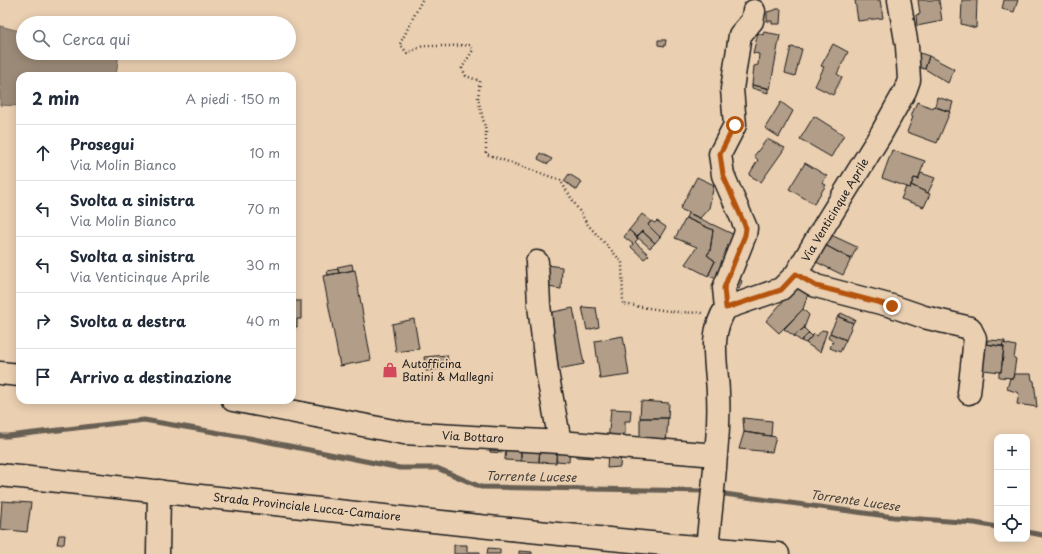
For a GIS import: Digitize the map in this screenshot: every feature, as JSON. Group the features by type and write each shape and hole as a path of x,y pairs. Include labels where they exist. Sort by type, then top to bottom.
{"street":[{"name":"Via Venticinque Aprile","path":"724,311 781,290 796,274 881,134 905,91 909,80 907,46 899,0"},
{"path":"707,548 716,459 718,395 715,345 716,330 724,311 724,288 745,235 746,228 723,175 720,154 735,125 732,89 740,35 752,21 754,11"},
{"path":"537,262 539,305 544,350 560,442"},
{"path":"796,274 816,286 892,306 924,317 970,328 975,338 969,393"},
{"path":"0,373 16,375"},
{"name":"Via Bottaro","path":"254,404 404,433 560,442 716,459"},
{"name":"Strada Provinciale Lucca-Camaiore","path":"0,475 159,491 613,547 707,548 778,554"},
{"path":"158,554 159,491"}],"path":[{"path":"422,0 400,44 407,53 423,46 470,44 473,50 462,68 466,76 480,81 478,99 486,131 486,154 560,180 588,225 622,262 623,304 675,312 724,311"}],"shaded area":[{"path":"0,26 16,30 16,60 118,60 117,72 16,72 16,106 0,105"}],"building":[{"path":"855,0 880,0 883,18 858,21"},
{"path":"918,0 939,0 942,21 917,26 916,15 920,14"},
{"path":"962,0 977,0 976,28 961,24"},
{"path":"1004,0 1018,0 1014,12 1002,9"},
{"path":"781,9 780,24 772,24 772,21 767,21 767,12"},
{"path":"764,32 780,35 770,89 752,85 754,66 758,65 759,54 753,53 758,33 763,35"},
{"path":"658,40 666,40 665,46 658,45"},
{"path":"833,44 848,52 837,74 842,77 833,95 815,86 824,67 821,66"},
{"path":"791,47 802,49 795,76 785,73"},
{"path":"917,52 929,56 925,69 914,66"},
{"path":"929,56 954,69 948,83 925,69"},
{"path":"752,85 768,88 768,93 752,88"},
{"path":"937,97 953,102 950,112 935,107"},
{"path":"781,102 793,111 779,137 765,128"},
{"path":"917,102 950,112 937,143 907,132 913,117 911,116"},
{"path":"814,116 844,135 831,157 800,139"},
{"path":"767,139 785,148 761,182 749,175 758,160 754,156"},
{"path":"892,150 925,161 918,179 914,178 910,188 882,178"},
{"path":"540,153 552,159 548,164 538,159"},
{"path":"805,163 827,176 822,183 826,185 814,204 789,189"},
{"path":"921,173 935,178 928,193 911,185 914,178 918,179"},
{"path":"569,174 582,182 577,190 564,181"},
{"path":"697,177 714,185 709,208 700,218 680,209"},
{"path":"911,185 930,194 924,207 901,199 906,187 910,188"},
{"path":"688,213 741,238 719,279 708,276 715,261 707,255 710,251 713,230 686,218"},
{"path":"642,214 651,221 648,225 660,237 655,243 642,231 637,237 629,230"},
{"path":"686,218 713,230 710,251 707,255 715,261 708,276 685,264 697,247 675,238"},
{"path":"651,221 655,223 657,221 666,227 660,237 648,225"},
{"path":"629,230 638,239 635,242 649,255 644,259 631,247 633,244 624,237"},
{"path":"642,231 655,243 650,248 637,237"},
{"path":"831,235 857,247 851,259 825,245"},
{"path":"825,245 851,259 843,275 816,262"},
{"path":"352,264 353,270 339,273 337,267"},
{"path":"546,265 562,267 561,289 541,286"},
{"path":"338,269 339,273 328,275 327,271"},
{"path":"355,270 371,360 340,366 323,276"},
{"path":"739,278 742,281 739,289 731,286"},
{"path":"796,286 808,294 803,309 779,333 766,321"},
{"path":"296,301 301,301 301,319 297,319 297,327"},
{"path":"582,307 596,308 599,327 587,330"},
{"path":"573,308 584,364 553,370 543,314"},
{"path":"803,309 809,315 804,328 794,336 784,329"},
{"path":"841,313 855,320 853,323 839,317"},
{"path":"838,316 853,323 846,340 830,333"},
{"path":"414,319 419,349 396,352 392,324"},
{"path":"804,328 809,333 801,341 794,336"},
{"path":"822,330 827,331 820,352 806,343 814,334 817,336"},
{"path":"809,333 812,336 806,343 801,341"},
{"path":"830,333 846,340 840,352 830,348 833,341 828,338"},
{"path":"623,336 629,375 600,379 595,341"},
{"path":"988,340 1005,341 1005,344 1003,343 1002,346 986,344"},
{"path":"1003,343 1016,346 1014,358 1016,359 1013,378 999,377 1004,347 1002,346"},
{"path":"986,344 1004,347 1001,372 983,370"},
{"path":"447,355 449,368 426,371 424,357"},
{"path":"1014,374 1031,374 1032,380 1034,381 1037,407 1017,404 1019,393 1007,389 1010,378 1013,378"},
{"path":"641,401 669,403 668,418 640,418"},
{"path":"611,409 631,410 630,421 625,421 625,434 622,434 622,443 608,442"},
{"path":"640,418 668,418 666,445 640,443"},
{"path":"743,418 772,421 771,436 744,432"},
{"path":"744,432 776,437 772,452 739,449"},
{"path":"491,443 503,445 502,453 490,452"},
{"path":"506,443 521,444 521,461 505,460"},
{"path":"521,444 540,446 539,462 521,461"},
{"path":"540,446 557,447 556,463 539,462"},
{"path":"557,447 570,448 569,462 556,461"},
{"path":"577,449 594,450 593,458 577,457"},
{"path":"608,451 621,451 620,467 607,468"},
{"path":"2,501 31,503 27,532 0,529"},
{"path":"59,535 65,535 64,544 57,544"},
{"path":"454,545 467,545 467,552 480,552 480,554 454,554"},
{"path":"488,548 500,549 500,554 487,554"},
{"path":"519,551 532,552 532,554 519,554"}],"waterway":[{"name":"Torrente Lucese","path":"0,436 144,420 249,438 400,468 437,468 481,487 708,491"},
{"name":"Torrente Lucese","path":"717,493 894,517 975,523 994,526"},
{"name":"Torrente Lucese","path":"1030,533 1042,535"}],"place":[{"name":"Autofficina Batini & Mallegni","path":"390,370"}],"route":[{"path":"735,125 720,154 723,175 746,228 745,235 724,288 726,308 758,296 781,290 796,274 816,286 892,306"}]}
